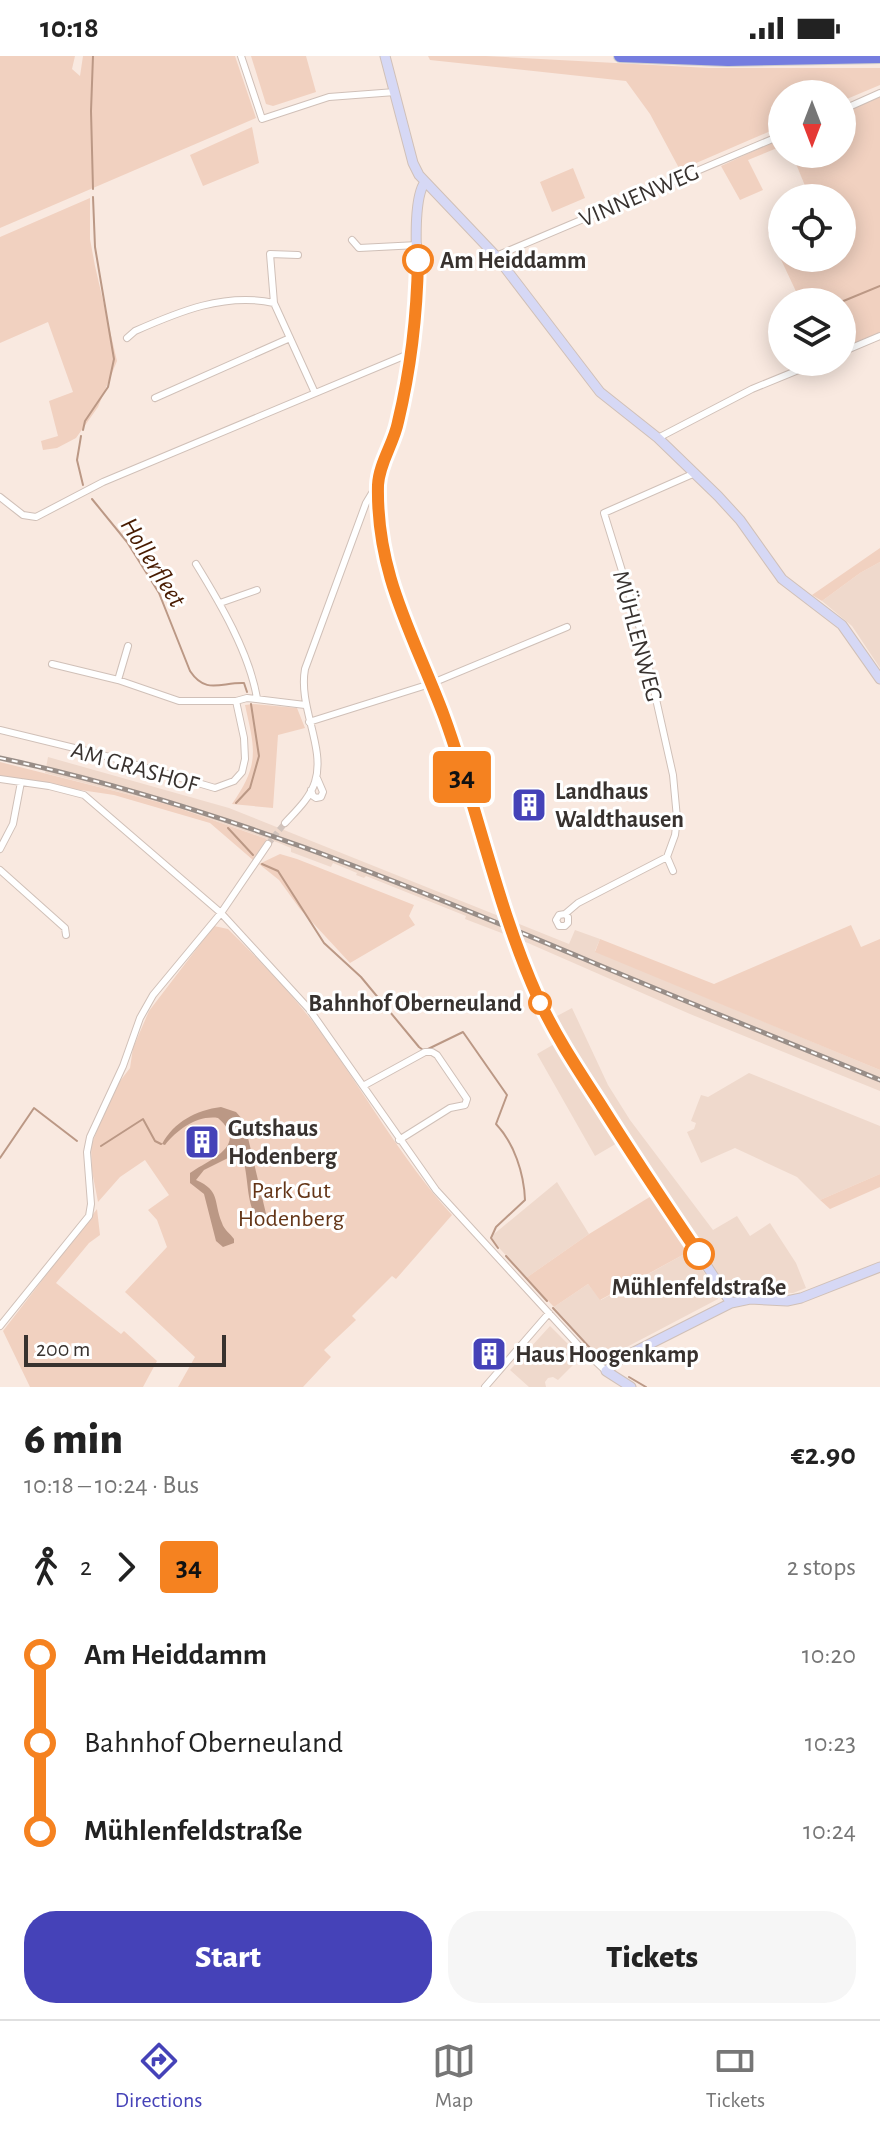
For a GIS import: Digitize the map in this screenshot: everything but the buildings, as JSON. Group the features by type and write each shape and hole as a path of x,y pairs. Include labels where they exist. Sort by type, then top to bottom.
{"highway":[{"path":"620,56 728,60 880,57"}],"street":[{"path":"241,56 262,119 329,97 395,92"},
{"path":"385,56 413,164 425,182 496,256 600,392 658,438 695,473 740,520 782,579 842,625 880,679"},
{"path":"856,104 880,93"},
{"name":"VINNENWEG","path":"496,256 768,141"},
{"path":"285,823 311,790 316,777 316,752 302,683 317,634 397,429 417,309 417,200 425,182"},
{"path":"352,240 359,248 418,245"},
{"path":"298,255 270,254 274,303 315,393"},
{"path":"127,338 135,331 175,313 210,303 274,303"},
{"path":"856,346 880,336"},
{"path":"155,398 290,338"},
{"path":"0,497 23,515 36,517 103,482 411,353"},
{"path":"658,438 784,376"},
{"name":"MÜHLENWEG","path":"667,857 675,835 674,785 641,632 604,513 695,473"},
{"path":"378,483 385,562 402,619 444,718 504,907"},
{"path":"196,564 220,603 257,698"},
{"path":"220,603 257,590"},
{"path":"309,722 430,684 567,627"},
{"path":"118,680 128,646"},
{"path":"52,664 118,680 179,701 257,698 305,705"},
{"name":"AM GRASHOF","path":"0,730 99,754 215,788 234,781 242,772 244,738 236,701"},
{"path":"311,790 316,798 321,797 323,792 316,777"},
{"path":"0,779 84,795 221,913 309,1009 436,1190 606,1371 631,1387"},
{"path":"0,849 13,824 21,782"},
{"path":"0,1326 89,1216 87,1152 90,1137 123,1066 140,1018 153,995 221,913 268,844"},
{"path":"565,914 578,903 667,857 673,871"},
{"path":"0,870 65,928 66,935"},
{"path":"517,943 537,995 559,1039 731,1303"},
{"path":"363,1086 425,1052 432,1052 463,1090 467,1099 465,1105 450,1108 399,1140"},
{"path":"606,1371 622,1358 731,1303 750,1299 787,1301 801,1298 880,1267"},
{"path":"485,1387 549,1313"}],"shaded area":[{"path":"880,562 880,668 852,626 822,601"},
{"path":"48,757 229,808 569,944 575,930 600,939 595,951 880,1070 880,1091 333,863 331,867 291,852 291,848 279,843 170,805 45,773"},
{"path":"572,1008 608,1085 630,1120 713,1230 737,1216 750,1236 770,1223 796,1263 806,1288 793,1293 758,1292 734,1289 724,1283 563,1034 557,1016"},
{"path":"556,1043 619,1142 595,1156 537,1054"},
{"path":"749,1073 880,1126 880,1174 820,1200 797,1177 735,1148 701,1163 687,1132 694,1129 696,1123 691,1121 701,1095 708,1097"},
{"path":"221,1107 236,1112 244,1121 267,1218 267,1223 263,1224 253,1210 240,1152 204,1170 196,1180 213,1193 223,1225 234,1239 234,1243 223,1247 216,1241 204,1194 190,1183 190,1173 223,1151 230,1136 227,1128 218,1118 203,1119 188,1125 165,1145 162,1144 173,1129 187,1118"},
{"path":"557,1182 589,1234 526,1278 492,1240 494,1234"},
{"path":"690,1251 718,1294 718,1299 602,1360 554,1307 588,1284 601,1300"},
{"path":"550,1326 581,1357 558,1380 548,1378 546,1387 529,1387 510,1370"}],"green space":[{"path":"0,56 75,56 72,69 80,76 83,56 235,56 256,118 0,228"},
{"path":"251,56 306,56 316,92 273,106 266,104"},
{"path":"428,56 486,56 709,68 880,68 880,85 856,95 856,80 768,80 768,132 680,170 650,114 626,81 430,60"},
{"path":"880,97 880,332 856,343 856,288 794,288 787,272 856,272 856,184 804,184 798,168 856,168 856,107"},
{"path":"252,127 259,163 203,186 190,155"},
{"path":"768,144 768,152 748,160 763,190 740,200 721,166"},
{"path":"573,168 585,198 552,212 540,182"},
{"path":"90,198 90,239 117,361 98,407 76,438 57,448 43,450 41,441 58,436 49,401 73,392 48,322 0,343 0,237"},
{"path":"880,548 880,562 822,601 812,595"},
{"path":"245,705 297,708 305,728 278,735 273,808 232,804 251,767 253,746"},
{"path":"0,762 170,805 267,839 253,860 210,823 114,795 0,778"},
{"path":"280,854 414,905 409,916 415,925 350,963 300,909 279,880 259,864"},
{"path":"851,925 861,947 880,939 880,1070 595,952 600,939 714,984"},
{"name":"Park Gut Hodenberg","path":"214,926 228,929 298,1003 416,1171 452,1215 396,1279 392,1276 352,1316 356,1320 324,1350 331,1357 303,1387 178,1387 195,1357 125,1292 167,1247 157,1220 148,1210 169,1195 145,1160 120,1177 98,1202 92,1171 91,1146 117,1085 130,1068 133,1048 149,1011"},
{"path":"880,1174 880,1187 830,1209 820,1200"},
{"path":"653,1195 690,1251 600,1300 588,1284 554,1307 526,1278 589,1234"},
{"path":"97,1209 100,1235 89,1243 56,1283 121,1334 124,1331 157,1361 143,1387 30,1387 3,1331"}],"waterway":[{"name":"Hollerfleet","path":"93,56 93,189"},
{"name":"Hollerfleet","path":"83,430 85,421 108,387 114,359 95,247 93,197"},
{"path":"856,296 880,286"},
{"name":"Hollerfleet","path":"81,436 77,460 83,485"},
{"name":"Hollerfleet","path":"92,499 127,542 159,593 190,671 208,685 244,683 247,692"},
{"name":"Hollerfleet","path":"236,803 250,788 259,756 251,704"},
{"name":"Hollerfleet","path":"228,828 253,855"},
{"name":"Hollerfleet","path":"262,864 278,871 324,943 361,977 419,1047 428,1049 463,1032 507,1095 496,1124 517,1159 525,1200 496,1227 491,1238 498,1248"},
{"path":"0,1158 34,1108 77,1141"},
{"path":"101,1146 143,1119 155,1141 161,1144"},
{"name":"Hollerfleet","path":"506,1256 547,1301"},
{"name":"Hollerfleet","path":"553,1308 603,1362"},
{"name":"Hollerfleet","path":"629,1377 646,1387"}],"tunnel":[{"path":"268,844 285,823"},
{"path":"504,907 517,943"}],"railway":[{"path":"0,758 153,797 376,874 880,1080"}],"bus line":[{"name":"34","path":"418,260 417,309 405,393 397,429 378,483 385,562 392,587 402,619 444,718 488,861 537,995 559,1039 699,1254"}],"place":[{"name":"Am Heiddamm","path":"418,260"},
{"name":"Landhaus Waldthausen","path":"529,805"},
{"name":"Bahnhof Oberneuland","path":"540,1003"},
{"name":"Gutshaus Hodenberg","path":"202,1142"},
{"name":"Mühlenfeldstraße","path":"699,1254"},
{"name":"Haus Hoogenkamp","path":"489,1354"}]}
